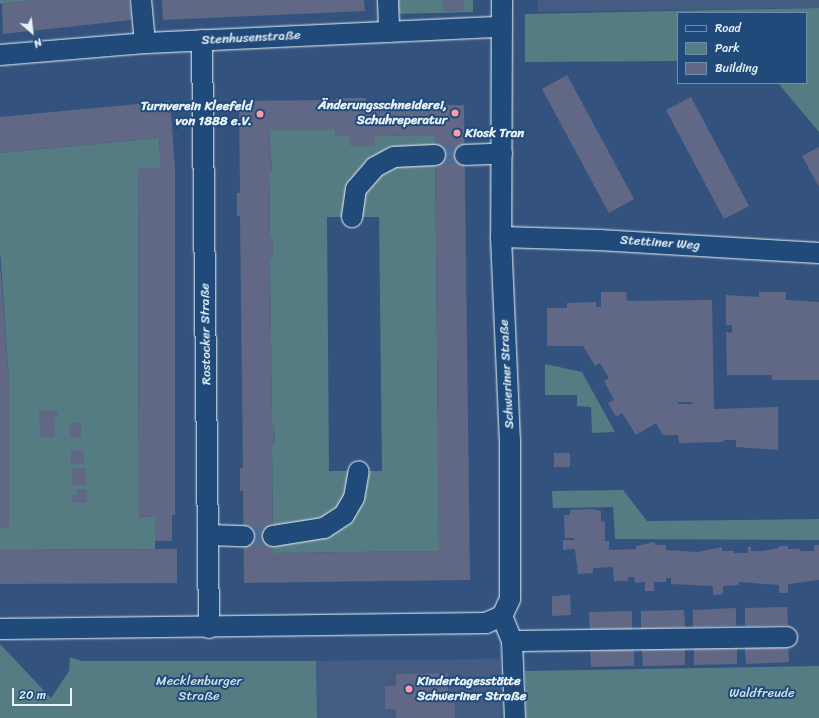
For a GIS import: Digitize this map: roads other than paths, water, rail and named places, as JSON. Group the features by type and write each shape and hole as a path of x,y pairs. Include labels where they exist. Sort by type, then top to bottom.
{"street":[{"path":"141,0 145,42"},
{"path":"388,0 389,32"},
{"name":"Schweriner Straße","path":"502,0 501,237 510,470 510,599 502,616"},
{"name":"Stenhusenstraße","path":"0,55 145,42 502,27"},
{"name":"Rostocker Straße","path":"202,40 209,628"},
{"path":"465,155 502,154"},
{"path":"352,217 356,189 375,167 394,157 435,155"},
{"name":"Stettiner Weg","path":"501,237 591,239 819,253"},
{"path":"273,536 324,528 344,515 354,498 359,471"},
{"path":"209,535 244,536"},
{"path":"0,629 209,628 486,623 502,616 512,641 515,718"},
{"path":"512,641 787,637"}],"tunnel":[{"path":"435,155 465,155"},
{"path":"244,536 273,536"}],"place":[{"name":"Änderungsschneiderei, Schuhreperatur","path":"455,113"},
{"name":"Turnverein Kleefeld von 1888 e.V.","path":"260,114"},
{"name":"Kiosk Tran","path":"457,133"},
{"name":"Kindertagesstätte Schweriner Straße","path":"409,689"}],"park label":[{"name":"Mecklenburger Straße","path":"199,690"},
{"name":"Waldfreude","path":"762,693"}]}
